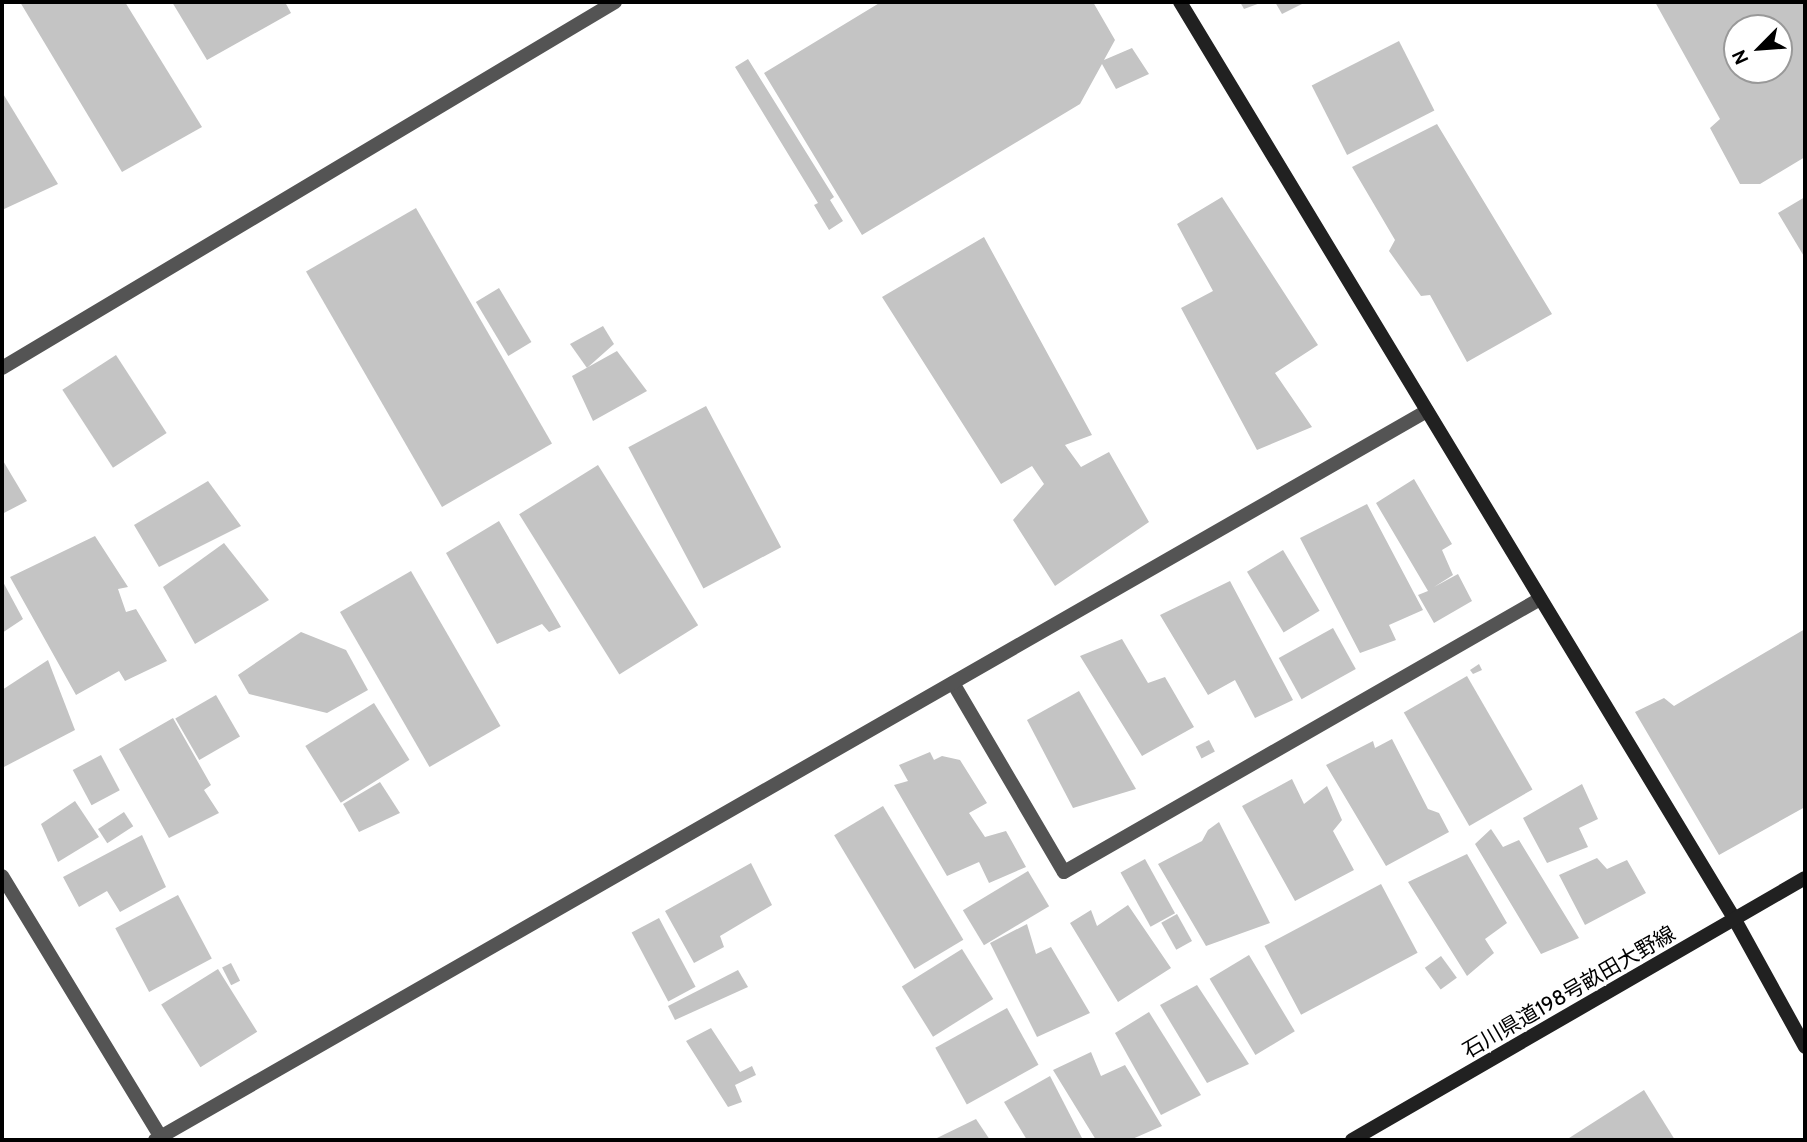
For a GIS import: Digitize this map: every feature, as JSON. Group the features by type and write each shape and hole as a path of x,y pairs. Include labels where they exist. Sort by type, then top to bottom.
{"street":[{"path":"2,368 615,2"},
{"path":"1180,2 1735,920 1805,1047"},
{"path":"2,876 158,1139 1427,411"},
{"path":"953,683 1064,872 1540,599"},
{"name":"石川県道198号畝田大野線","path":"1352,1140 1805,878"}],"building":[{"path":"20,2 125,2 202,127 122,172"},
{"path":"172,2 285,2 291,13 207,60"},
{"path":"881,2 1093,2 1115,40 1104,60 1132,48 1149,74 1116,89 1102,64 1080,104 862,235 764,73"},
{"path":"1240,2 1263,2 1244,9"},
{"path":"1275,2 1306,2 1282,14"},
{"path":"1655,2 1805,2 1805,157 1760,184 1740,184 1710,128 1720,119"},
{"path":"1399,41 1434,110 1347,155 1312,85"},
{"path":"748,59 834,197 830,200 843,221 829,230 814,205 818,203 735,67"},
{"path":"2,92 58,184 2,210"},
{"path":"1437,124 1552,314 1467,362 1430,295 1421,296 1389,251 1395,240 1352,167"},
{"path":"1222,197 1318,345 1275,373 1312,427 1257,450 1181,308 1213,291 1177,224"},
{"path":"1805,197 1805,258 1778,213"},
{"path":"416,208 552,444 442,507 306,272"},
{"path":"984,237 1092,435 1065,445 1081,467 1109,452 1149,522 1055,586 1013,520 1044,484 1032,466 1001,484 882,297"},
{"path":"499,288 531,342 508,356 476,302"},
{"path":"603,326 614,344 587,368 570,344"},
{"path":"617,351 647,391 593,421 572,376"},
{"path":"116,355 167,433 113,468 62,390"},
{"path":"706,406 781,547 703,589 628,447"},
{"path":"2,459 27,501 2,514"},
{"path":"598,465 698,625 619,675 519,514"},
{"path":"1414,479 1452,544 1442,550 1453,575 1434,587 1458,574 1472,601 1434,623 1418,595 1428,591 1376,503"},
{"path":"208,481 241,526 159,567 134,525"},
{"path":"1367,504 1423,610 1389,625 1396,640 1360,653 1300,538"},
{"path":"499,521 561,627 549,632 542,624 497,644 446,553"},
{"path":"95,536 128,587 118,589 126,612 136,609 167,661 125,681 119,671 76,695 10,577"},
{"path":"224,543 269,600 195,644 163,587"},
{"path":"1283,550 1320,611 1284,632 1247,572"},
{"path":"411,571 501,726 429,767 340,612"},
{"path":"2,580 23,619 2,633"},
{"path":"1230,581 1293,700 1255,718 1235,680 1208,695 1160,615"},
{"path":"1333,628 1356,669 1302,699 1279,658"},
{"path":"1805,629 1805,807 1719,855 1635,712 1664,698 1674,706"},
{"path":"301,632 346,650 368,690 327,713 249,694 238,675"},
{"path":"1122,639 1148,683 1165,677 1194,727 1142,756 1080,656"},
{"path":"48,660 75,730 2,768 2,690"},
{"path":"1479,664 1482,670 1473,674 1470,670"},
{"path":"1467,676 1533,789 1469,826 1404,712"},
{"path":"1079,691 1136,789 1073,808 1027,720"},
{"path":"216,695 240,737 199,760 175,718"},
{"path":"374,703 410,760 341,803 305,746"},
{"path":"173,718 211,785 204,790 219,813 169,838 119,749"},
{"path":"1392,739 1428,809 1439,813 1449,832 1386,866 1326,765 1373,741 1375,748"},
{"path":"1209,740 1215,752 1202,758 1196,747"},
{"path":"930,752 934,760 942,756 960,760 987,803 969,813 985,837 1006,831 1026,867 989,883 979,862 947,876 894,785 908,781 899,765"},
{"path":"101,755 120,790 92,805 73,770"},
{"path":"1292,779 1304,804 1327,786 1342,820 1333,831 1354,870 1295,901 1242,806"},
{"path":"380,782 400,813 359,832 343,804"},
{"path":"1582,784 1598,819 1579,828 1588,847 1547,863 1523,818"},
{"path":"75,801 99,837 58,862 41,824"},
{"path":"883,806 963,940 914,969 834,835"},
{"path":"124,812 133,826 107,843 98,829"},
{"path":"1219,822 1270,923 1206,946 1158,864 1202,841 1208,830"},
{"path":"1491,829 1503,847 1519,840 1579,938 1541,954 1475,844"},
{"path":"142,835 166,887 120,912 107,891 79,907 63,877"},
{"path":"1467,854 1507,923 1485,939 1494,953 1467,976 1408,882"},
{"path":"1597,858 1607,869 1627,860 1646,893 1585,925 1559,875"},
{"path":"1145,859 1175,913 1151,927 1121,873"},
{"path":"751,863 772,905 720,936 724,947 694,963 665,911"},
{"path":"1028,871 1049,906 984,945 963,910"},
{"path":"1381,884 1418,953 1301,1015 1264,946"},
{"path":"178,895 212,959 149,992 115,928"},
{"path":"1128,905 1171,968 1118,1002 1070,923 1091,910 1097,926"},
{"path":"1177,914 1192,941 1176,950 1161,923"},
{"path":"659,918 696,987 668,1001 632,933"},
{"path":"1027,924 1036,954 1051,947 1090,1013 1037,1037 990,943"},
{"path":"962,949 993,999 933,1037 902,987"},
{"path":"1249,955 1295,1031 1255,1055 1210,979"},
{"path":"1441,956 1457,978 1441,990 1425,968"},
{"path":"231,963 240,981 231,985 222,968"},
{"path":"218,969 257,1032 200,1067 161,1005"},
{"path":"738,970 748,987 675,1020 668,1006"},
{"path":"1197,985 1249,1064 1207,1083 1160,1005"},
{"path":"1007,1008 1039,1065 967,1105 935,1048"},
{"path":"1149,1012 1201,1095 1161,1115 1115,1033"},
{"path":"711,1028 740,1072 752,1066 756,1075 735,1085 742,1102 728,1107 686,1041"},
{"path":"1091,1052 1101,1076 1125,1065 1162,1126 1130,1140 1096,1140 1053,1070"},
{"path":"1050,1076 1083,1140 1027,1140 1004,1102"},
{"path":"1644,1090 1675,1140 1566,1140"},
{"path":"976,1119 990,1140 937,1138"}]}
